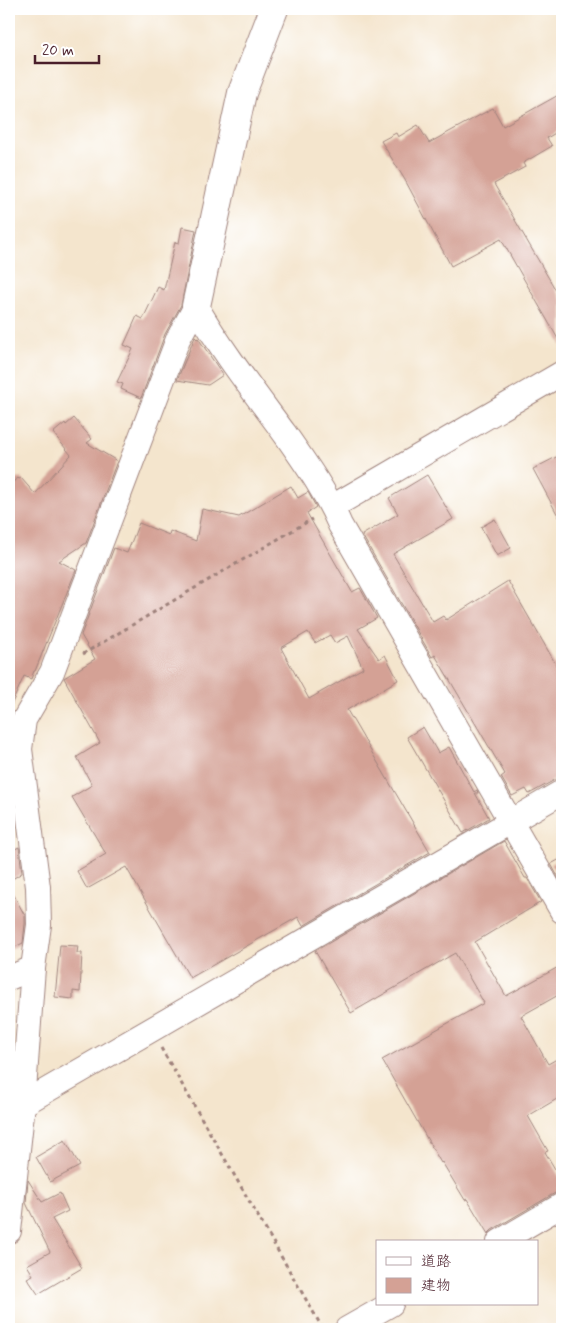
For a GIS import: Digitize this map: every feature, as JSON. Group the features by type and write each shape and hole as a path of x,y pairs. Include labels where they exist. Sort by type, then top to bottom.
{"street":[{"path":"9,1231 23,1104 17,970 39,925 38,887 20,749 24,720 52,672 178,339 196,306 242,93 274,9"},
{"path":"196,306 212,333 317,480 340,525 562,911"},
{"path":"332,507 562,373"},
{"path":"23,1104 562,792"},
{"path":"502,1240 562,1205"},
{"path":"347,1329 387,1306"}],"path":[{"path":"52,672 332,507"},
{"path":"150,1030 323,1329"}],"building":[{"path":"562,93 562,129 547,138 552,146 523,163 525,167 494,184 562,301 562,346 501,239 451,266 405,180 381,141 396,133 398,137 418,125 429,143 493,108 503,126"},
{"path":"182,227 196,230 181,305 165,334 141,398 121,389 123,384 117,382 133,349 124,345 137,316 143,319 158,287 164,290 175,242 179,243"},
{"path":"195,337 198,338 223,375 208,385 177,380"},
{"path":"74,418 92,439 87,443 117,461 86,543 59,561 76,570 35,671 31,679 24,676 9,710 9,485 18,478 21,478 35,494 71,455 53,433"},
{"path":"562,454 562,523 533,469"},
{"path":"427,475 453,519 393,554 433,622 443,616 446,620 508,581 562,675 562,776 529,794 526,789 512,796 501,777 505,774 435,655 432,657 362,535 398,514 389,498"},
{"path":"291,486 298,498 308,492 316,507 307,513 352,592 360,588 377,618 358,629 379,659 385,655 398,680 347,710 430,852 303,926 298,917 190,978 126,867 87,889 77,871 106,854 72,797 92,785 77,757 100,743 64,678 95,659 81,635 114,548 127,553 139,523 169,535 170,531 196,541 202,509 239,517","holes":["308,632 315,643 330,635 335,643 348,636 363,668 309,699 281,648"]},
{"path":"495,519 511,548 497,556 481,527"},
{"path":"423,727 438,753 449,747 474,792 477,790 478,793 475,793 489,818 463,833 407,737"},
{"path":"504,841 541,902 475,942 506,996 562,965 562,993 521,1016 548,1064 562,1056 562,1096 528,1116 548,1151 545,1152 562,1181 562,1191 555,1193 488,1234 467,1199 465,1200 441,1163 382,1060 484,1003 455,953 351,1013 315,951"},
{"path":"19,847 22,873 9,881 9,852"},
{"path":"562,858 562,884 551,864"},
{"path":"9,886 25,916 25,924 23,943 9,950"},
{"path":"60,945 78,946 77,953 82,953 80,992 73,991 73,999 55,997"},
{"path":"65,1140 80,1166 50,1182 36,1157"},
{"path":"28,1180 42,1202 60,1193 68,1211 52,1219 82,1268 38,1294 27,1278 33,1275 27,1265 50,1252 26,1203"}]}
